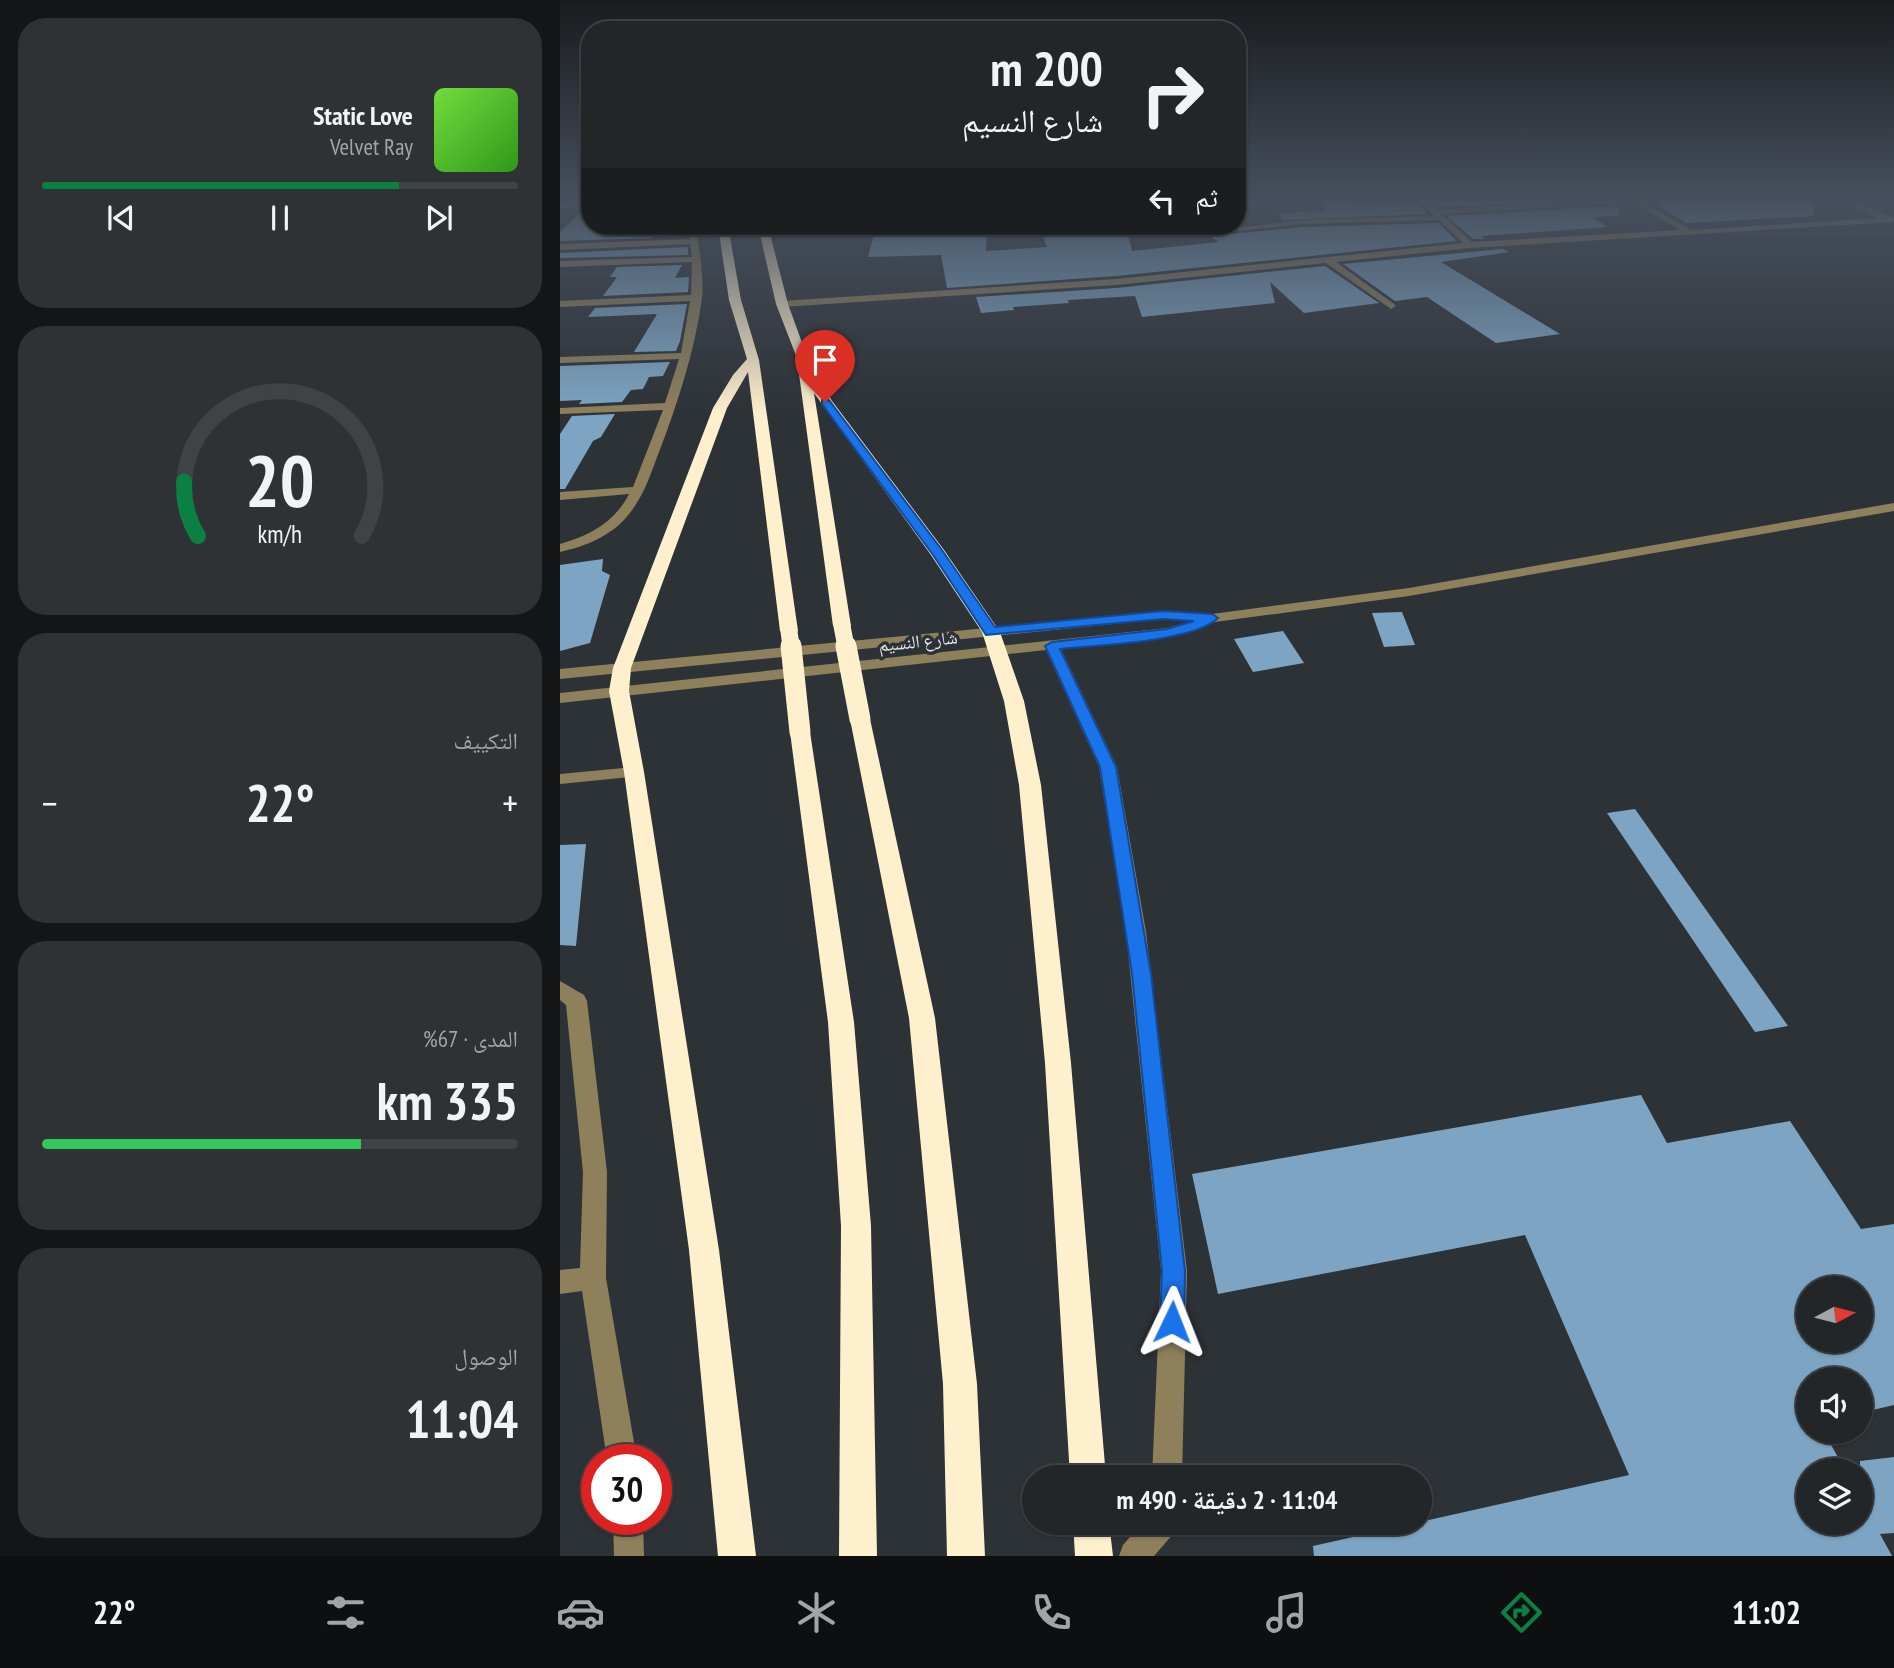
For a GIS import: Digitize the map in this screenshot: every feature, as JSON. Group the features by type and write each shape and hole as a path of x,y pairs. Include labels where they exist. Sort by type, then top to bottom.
{"highway":[{"path":"730,271 735,300 753,360 800,732 841,1022 856,1226 858,1556"},
{"path":"774,271 782,304 803,362 825,402 938,553 995,642 1014,701 1030,785 1058,1063 1087,1465"},
{"path":"737,1556 704,1250 621,679 720,408 739,375 753,360"},
{"path":"803,362 842,626 922,1018 960,1384 966,1556"},
{"path":"1092,1535 1094,1556"}],"street":[{"path":"560,548 612,527 624,516 638,490 685,356 697,298 696,271"},
{"path":"782,304 1116,282 1220,271"},
{"path":"1343,271 1391,306"},
{"path":"560,304 697,298"},
{"path":"560,360 685,356"},
{"path":"560,411 668,407"},
{"path":"560,496 638,490"},
{"path":"1212,618 1409,592 1894,507"},
{"name":"شارع النسيم","path":"560,674 621,679 995,642 1163,615 1212,618"},
{"name":"شارع النسيم","path":"560,698 621,679 995,642 1052,646 1167,633 1192,627 1212,618"},
{"path":"1052,646 1108,767 1136,932 1174,1271 1167,1465"},
{"path":"560,779 634,772"},
{"path":"560,989 576,1001 595,1172 593,1278 619,1444"},
{"path":"560,1282 593,1278"},
{"path":"628,1535 629,1556"},
{"path":"1134,1556 1152,1535"}],"building":[{"path":"614,271 679,271 675,278 689,277 688,292 603,296 617,277 610,277"},
{"path":"944,271 1168,271 1116,276 947,288"},
{"path":"1281,271 1332,271 1379,303 1304,313 1270,282 1275,303 1142,317 1135,296 1068,300 1069,303 1013,307 1014,310 981,313 976,297 1116,288"},
{"path":"1352,271 1455,271 1560,334 1496,343 1427,297 1395,301"},
{"path":"687,304 676,351 634,352 657,314 588,317 595,308"},
{"path":"670,362 663,376 649,377 643,389 631,390 622,402 579,404 582,400 560,401 560,366"},
{"path":"615,414 601,437 593,441 565,489 560,489 560,434 572,416"},
{"path":"603,559 602,571 610,575 590,643 560,651 560,565"},
{"path":"1402,612 1415,645 1384,647 1372,613"},
{"path":"1283,631 1304,663 1253,672 1234,639"},
{"path":"1635,809 1788,1026 1755,1032 1607,813"},
{"path":"586,844 576,946 560,945 560,845"},
{"path":"1641,1095 1667,1143 1790,1121 1861,1229 1894,1224 1894,1405 1873,1410 1873,1367 1796,1367 1796,1444 1831,1444 1838,1458 1796,1458 1796,1535 1873,1535 1873,1459 1894,1457 1894,1533 1880,1534 1892,1556 1314,1556 1313,1546 1362,1535 1432,1535 1432,1519 1629,1475 1525,1235 1218,1294 1192,1174"}],"route":[{"path":"825,402 938,553 991,632 1163,615 1212,618 1192,627 1167,633 1052,646 1108,767 1141,974 1174,1271 1172,1322"}]}
